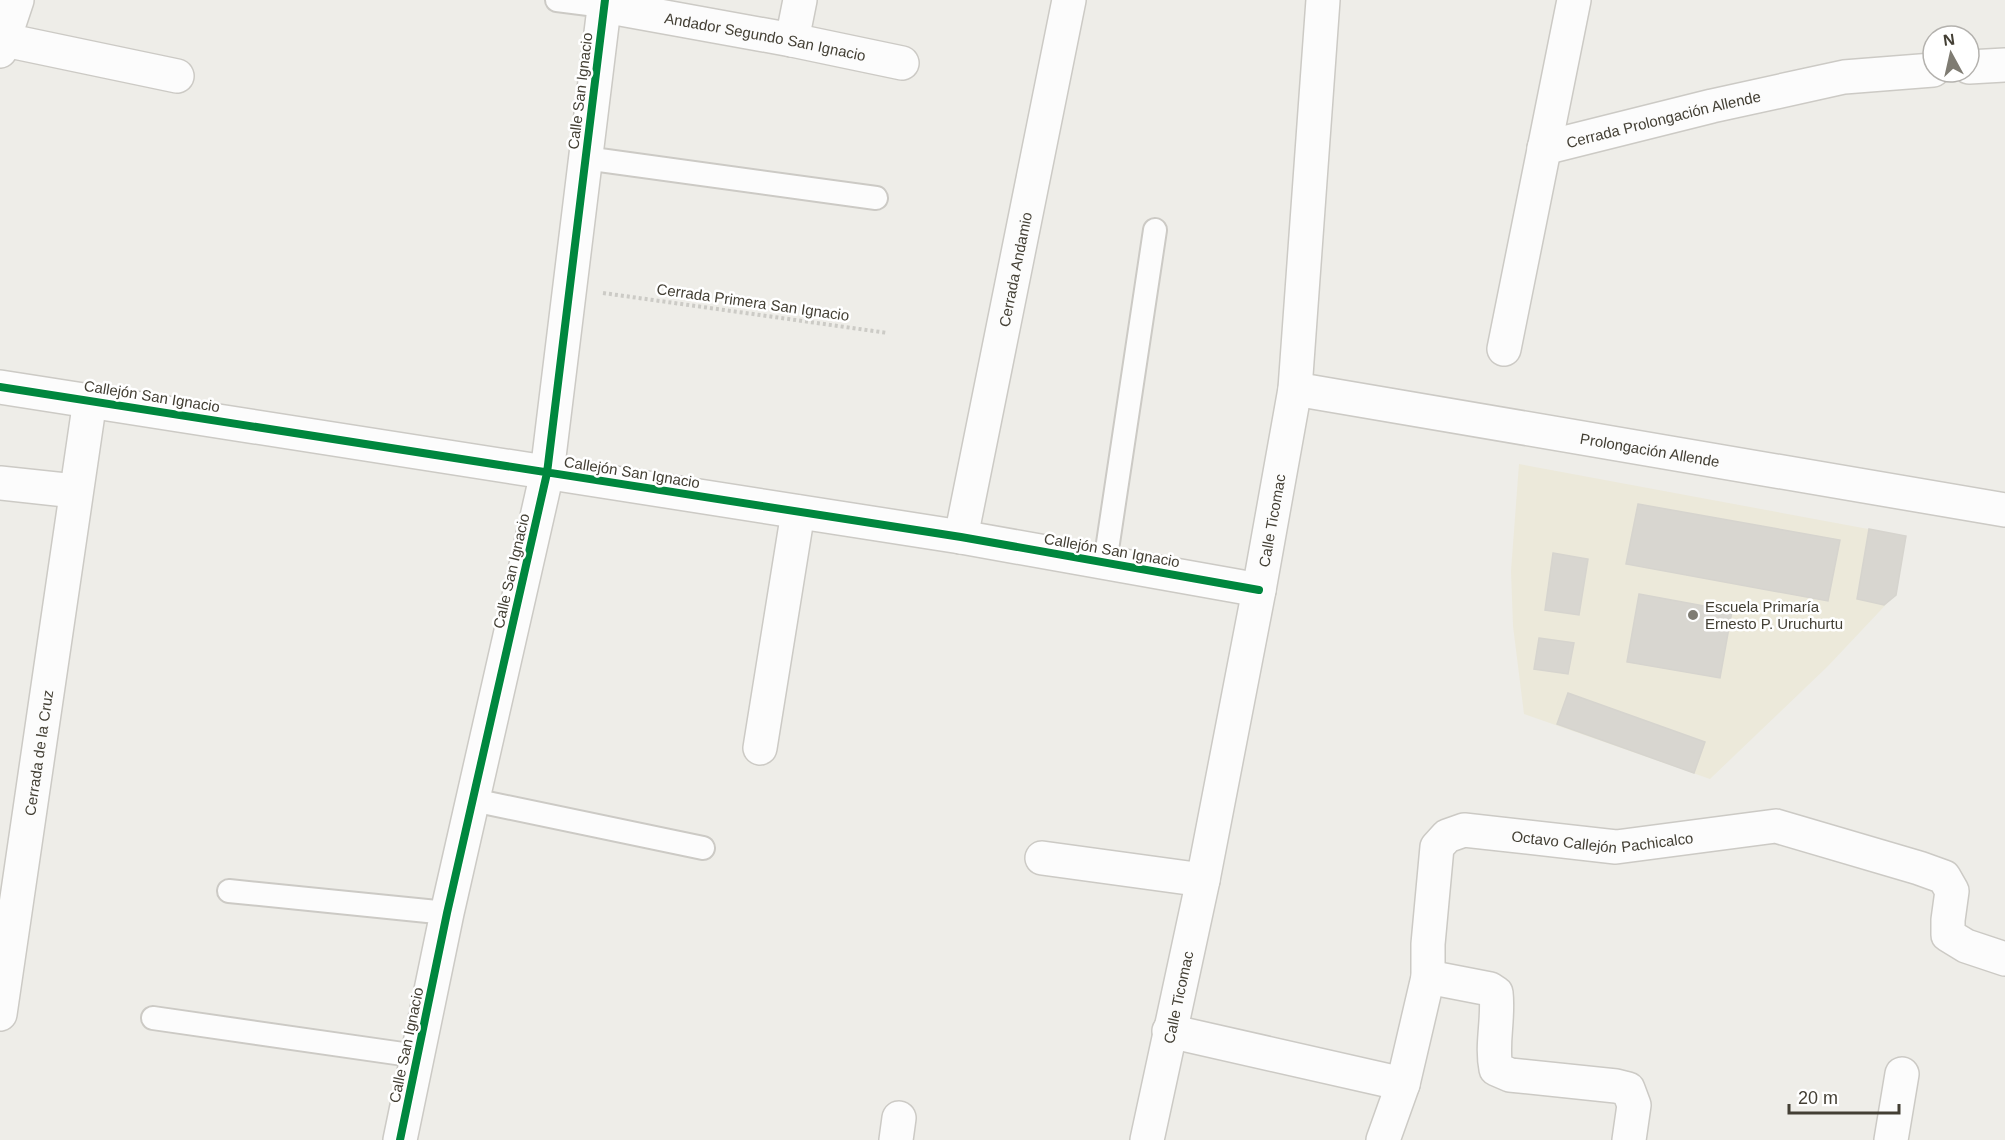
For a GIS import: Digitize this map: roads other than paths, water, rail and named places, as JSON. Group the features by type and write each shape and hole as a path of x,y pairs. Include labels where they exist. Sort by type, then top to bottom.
{"street":[{"path":"17,0 3,46 177,76"},
{"path":"792,40 800,0"},
{"name":"Cerrada Andamio","path":"961,537 1069,0"},
{"name":"Calle Ticomac","path":"1147,1140 1203,880 1295,389 1323,0"},
{"name":"Cerrada Prolongación Allende","path":"1574,0 1544,148 1712,106 1844,77 1921,71"},
{"name":"Andador Segundo San Ignacio","path":"605,3 902,63"},
{"name":"Calle San Ignacio","path":"400,1140 447,913 547,473 605,3"},
{"path":"1981,66 2005,64"},
{"path":"1504,349 1544,148"},
{"name":"Callejón San Ignacio","path":"0,387 961,537 1259,590"},
{"name":"Prolongación Allende","path":"1295,389 2005,510"},
{"name":"Cerrada de la Cruz","path":"0,1014 90,400"},
{"path":"0,483 75,491"},
{"path":"760,748 798,512"},
{"name":"Octavo Callejón Pachicalco","path":"1383,1140 1403,1084 1428,977 1428,944 1437,847 1447,836 1464,830 1616,848 1776,826 1944,877 1952,891 1948,935 1966,946 2005,959"},
{"path":"1042,858 1203,880"},
{"path":"1428,977 1490,989 1496,993 1493,1055 1496,1069 1510,1075 1628,1089 1634,1105 1629,1140"},
{"path":"1169,1031 1403,1084"},
{"path":"1891,1140 1902,1074"}],"lane":[{"name":"Andador Segundo San Ignacio","path":"557,0 605,3"},
{"path":"585,158 876,198"},
{"path":"1105,562 1155,230"},
{"path":"473,800 703,848"},
{"path":"228,891 447,913"},
{"path":"153,1018 417,1056"}],"place":[{"name":"Escuela Primaría Ernesto P. Uruchurtu","path":"1693,615"}]}
